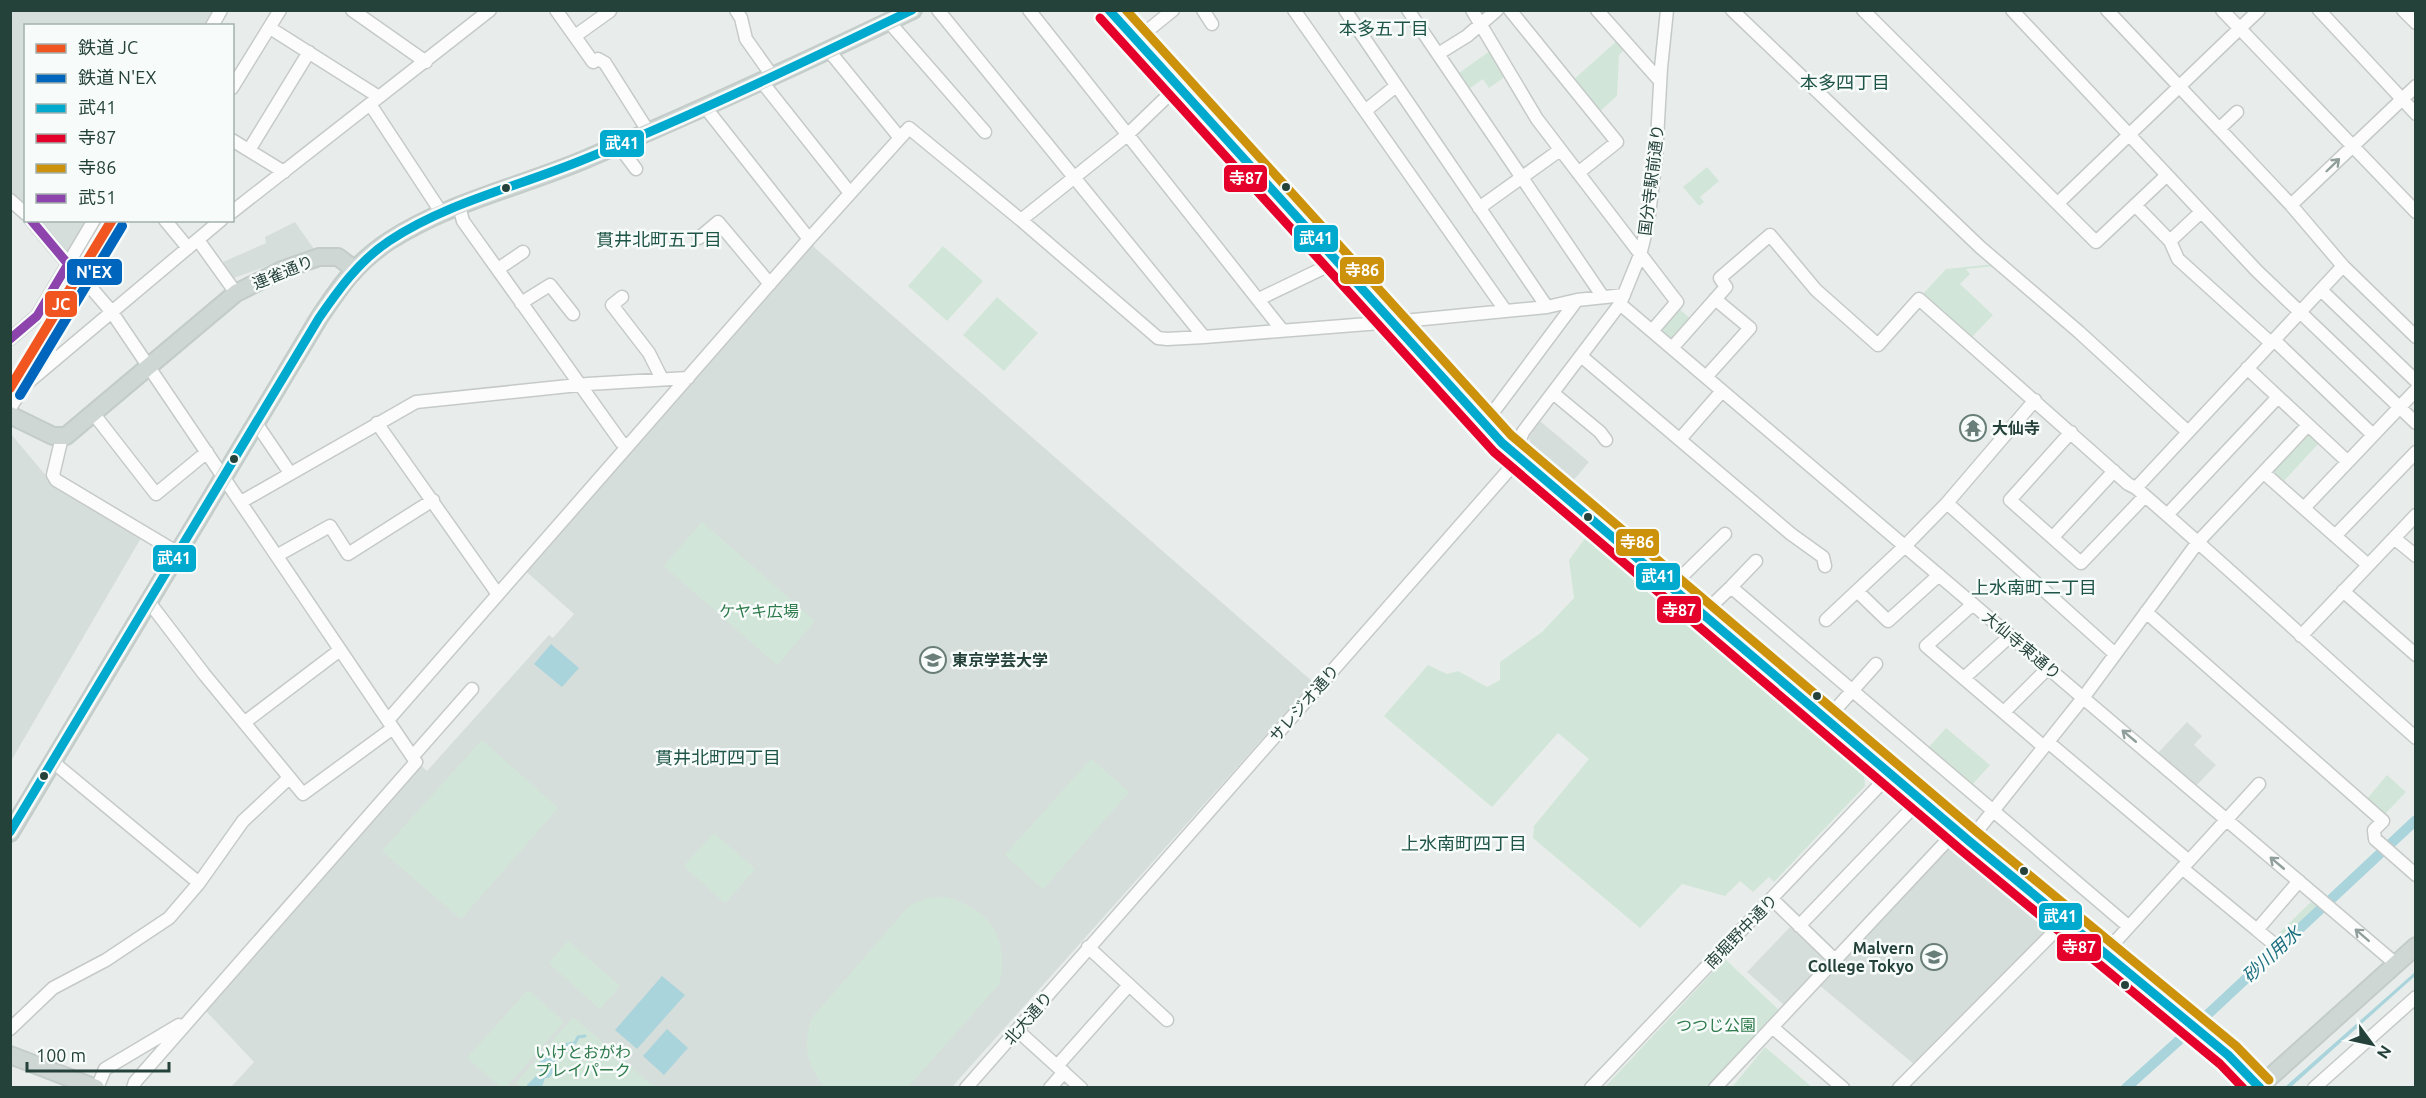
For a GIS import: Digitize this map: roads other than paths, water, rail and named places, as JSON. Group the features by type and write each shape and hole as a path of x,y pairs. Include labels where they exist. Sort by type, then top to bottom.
{"main road":[{"path":"10,833 256,423 320,318 354,268 387,242 441,212 547,174 618,145 830,52 913,10"},
{"path":"1109,10 1515,455 1963,836 2228,1055 2259,1087 2415,946"},
{"name":"連雀通り","path":"62,437 236,293 282,270 319,257 339,257 354,268"},
{"path":"10,415 53,436 62,437"},
{"path":"10,1055 96,1088"}],"street":[{"path":"213,24 221,10"},
{"path":"234,85 280,10"},
{"path":"352,10 426,62"},
{"path":"234,210 490,10"},
{"path":"556,10 594,62 598,59 605,63 648,131"},
{"path":"736,10 741,18 746,39 767,80 850,193"},
{"path":"938,10 1204,337"},
{"path":"1029,10 1126,136 1282,330"},
{"path":"1136,40 1173,10"},
{"path":"1203,10 1212,24"},
{"path":"1294,10 1505,310"},
{"path":"1345,10 1547,307"},
{"path":"1408,10 1603,297"},
{"path":"1472,10 1537,119 1677,302 1652,331"},
{"path":"1438,54 1497,10"},
{"path":"1510,10 1617,142 1578,173"},
{"path":"1597,10 1660,81"},
{"name":"国分寺駅前通り","path":"1515,455 1523,432 1622,299 1640,255 1648,223 1655,167 1667,10"},
{"path":"1732,10 1980,247 2079,332 2188,432"},
{"path":"1863,10 2096,242 2167,175"},
{"path":"2108,10 2291,205 2343,266 2415,337"},
{"path":"2222,10 2415,212"},
{"path":"2058,203 2259,10"},
{"path":"2319,10 2415,114"},
{"path":"2403,10 2415,23"},
{"path":"575,36 610,11"},
{"path":"2017,12 2201,212 2299,313 2415,423"},
{"path":"889,22 985,132"},
{"path":"270,28 309,52 375,101 441,212"},
{"path":"249,150 309,52"},
{"path":"830,52 900,138"},
{"path":"1365,111 1396,86"},
{"path":"2291,205 2415,86"},
{"path":"1021,220 1126,136 1178,87"},
{"path":"705,107 809,239"},
{"path":"2219,129 2237,112"},
{"path":"149,602 204,674 303,794 391,724 497,593 909,128 1021,220 1158,338 1204,337 1393,322 1547,307 1603,297 1622,299"},
{"path":"234,141 284,172"},
{"path":"618,145 636,169"},
{"path":"1479,208 1560,150"},
{"path":"10,200 24,212"},
{"path":"2135,205 2170,241 2178,259 2272,341 2373,435"},
{"path":"459,206 470,216 501,267 584,385 627,437 628,445"},
{"path":"2170,241 2201,212"},
{"path":"33,222 68,264"},
{"path":"10,339 37,316 93,222"},
{"path":"167,222 188,248"},
{"path":"10,408 25,385 220,222"},
{"path":"699,238 718,222 770,284"},
{"path":"1672,348 1726,287 1720,278 1770,235 1816,290 1878,345 1919,299 2128,484 2198,542 2415,738"},
{"path":"198,240 236,293"},
{"path":"501,267 523,252"},
{"path":"1259,299 1338,261"},
{"path":"2071,432 2010,500 2081,563 2188,432 2343,266"},
{"path":"55,360 46,348 86,282 111,311 416,762 188,1020 135,1082 133,1088"},
{"path":"524,300 550,285 573,314"},
{"path":"2320,290 2415,381"},
{"path":"622,297 612,305 649,353 662,379"},
{"name":"大仙寺東通り","path":"1622,299 1652,331 2396,964"},
{"path":"1706,377 1750,328 1715,299"},
{"path":"1485,423 1577,300"},
{"path":"1581,356 1681,438 1791,534 1823,556 1825,566"},
{"path":"2247,368 2348,462"},
{"path":"241,502 416,402 584,385 688,378"},
{"path":"2304,508 2415,390"},
{"path":"1681,438 1722,391"},
{"path":"1552,393 1600,432 1606,440"},
{"path":"2167,515 2278,397"},
{"path":"1826,620 1947,503 2035,400"},
{"path":"93,413 156,494 207,452"},
{"path":"256,423 290,473"},
{"path":"377,423 497,593"},
{"path":"1715,1088 1835,960 1963,836 1994,810 2083,698 2198,542 2308,425"},
{"path":"62,437 53,475 56,480 178,553"},
{"path":"2335,536 2415,452"},
{"name":"サレジオ通り","path":"1088,947 1507,472 1515,455"},
{"path":"2053,537 2114,471"},
{"path":"2264,473 2368,565"},
{"path":"278,555 330,526 348,554 432,501"},
{"path":"1947,503 2115,654"},
{"path":"2301,636 2415,515"},
{"path":"1671,587 1725,534"},
{"path":"2394,538 2415,556"},
{"path":"1702,614 1756,561"},
{"path":"1857,591 1888,621 1939,575"},
{"path":"1731,587 2128,926"},
{"path":"2343,591 2413,647"},
{"path":"1973,604 1926,646 2186,864 2274,944"},
{"path":"2146,612 2386,817 2374,830 2375,839 2415,875"},
{"path":"1964,678 2010,636"},
{"path":"245,722 340,651"},
{"path":"1827,719 1876,664"},
{"path":"2004,712 2048,668"},
{"path":"413,756 472,689"},
{"path":"53,762 200,883"},
{"name":"南堀野中通り","path":"1591,1088 1891,773"},
{"path":"10,1029 52,988 106,960 169,918 200,883 243,821 289,778"},
{"path":"2104,954 2259,784"},
{"path":"1800,926 1921,799"},
{"path":"2257,930 2299,881"},
{"path":"1772,899 1835,960"},
{"path":"1899,1088 2065,921"},
{"path":"1088,947 1167,1020"},
{"name":"北大通り","path":"966,1088 1088,947"},
{"path":"1050,1088 1060,1069 1128,985"},
{"path":"2314,1088 2415,997"},
{"path":"96,1088 105,1070 188,1020"},
{"path":"1772,1027 1842,1088"},
{"path":"1017,1030 1081,1088"}],"water":[{"path":"551,644 579,668 562,687 534,664"},
{"path":"2415,972 2415,976 2291,1087 2285,1087"},
{"path":"662,976 685,995 637,1049 615,1030"},
{"path":"667,1029 688,1048 664,1075 643,1056"},
{"path":"546,1056 555,1056 556,1069 549,1078 545,1078 542,1087 527,1087 537,1075 542,1076 539,1062"}],"waterway":[{"name":"砂川用水","path":"2126,1088 2416,820"},
{"path":"555,1056 562,1046 575,1043 578,1037 585,1036"}],"rail line":[{"name":"JC","path":"10,388 111,222"},
{"name":"N'EX","path":"20,395 122,226"}],"place":[{"name":"大仙寺","path":"1973,428"},
{"name":"東京学芸大学","path":"933,660"},
{"name":"Malvern College Tokyo","path":"1934,957"}],"district":[{"name":"本多五丁目","path":"1384,28"},
{"name":"本多四丁目","path":"1845,82"},
{"name":"貫井北町五丁目","path":"659,239"},
{"name":"上水南町二丁目","path":"2034,587"},
{"name":"貫井北町四丁目","path":"718,757"},
{"name":"上水南町四丁目","path":"1464,843"}],"park label":[{"name":"ケヤキ広場","path":"759,611"},
{"name":"つつじ公園","path":"1716,1025"},
{"name":"いけとおがわ プレイパーク","path":"583,1061"}]}
